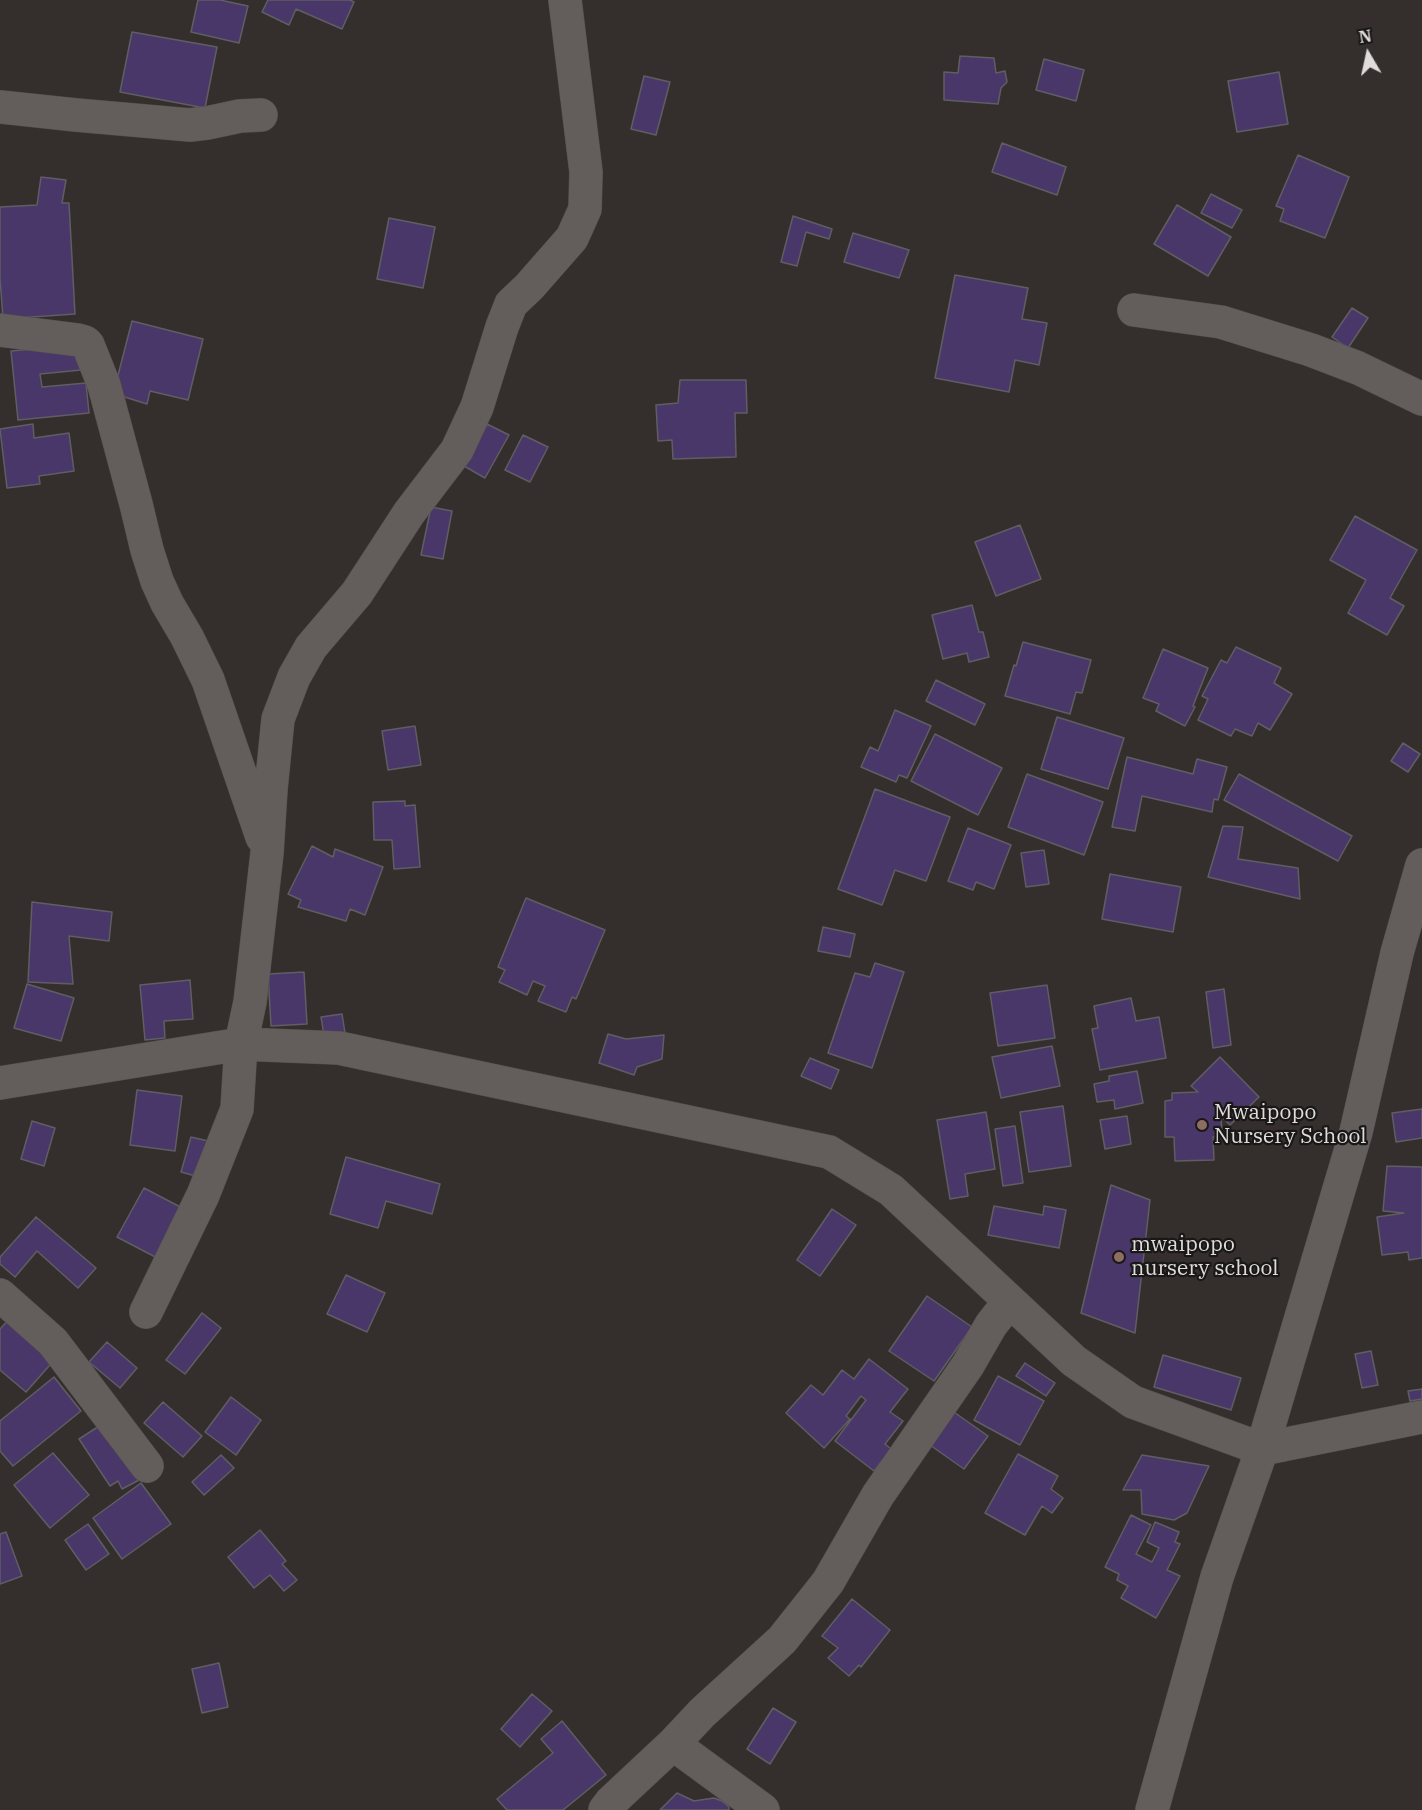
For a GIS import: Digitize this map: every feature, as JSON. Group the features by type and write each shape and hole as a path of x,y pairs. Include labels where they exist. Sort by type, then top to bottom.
{"street":[{"path":"146,1312 203,1195 237,1108 241,1044 250,1002 267,853 278,719 294,677 311,647 357,593 409,513 457,450 477,407 511,304 572,238 585,209 586,172 565,0"},
{"path":"0,107 190,125 240,116 261,115"},
{"path":"1134,310 1221,322 1311,350 1358,368 1422,399"},
{"path":"0,330 78,340 88,345 104,385 157,580 208,681 267,853"},
{"path":"1152,1810 1217,1577 1262,1449 1356,1132 1397,952 1422,865"},
{"path":"0,1083 241,1044 339,1048 829,1152 891,1190 1074,1361 1133,1402 1262,1449 1422,1417"},
{"path":"0,1295 53,1342 147,1466"},
{"path":"605,1810 702,1713 782,1640 828,1582 878,1495 968,1365 991,1325 1009,1302"},
{"path":"673,1744 764,1810"}],"building":[{"path":"198,0 220,0 248,6 239,43 191,32"},
{"path":"268,0 350,0 354,2 342,29 296,9 289,25 262,12"},
{"path":"132,32 217,47 205,108 120,92"},
{"path":"960,56 994,58 996,73 1005,71 1007,82 1001,88 998,104 944,100 944,72 958,73"},
{"path":"1044,59 1084,70 1076,101 1036,90"},
{"path":"1279,72 1288,124 1237,132 1228,81"},
{"path":"644,76 670,82 656,135 631,129"},
{"path":"1002,143 1066,167 1057,195 992,172"},
{"path":"1298,155 1349,177 1325,238 1280,221 1284,209 1276,206"},
{"path":"41,177 66,180 62,203 69,203 75,314 3,319 0,278 0,207 37,205"},
{"path":"1211,194 1242,210 1232,228 1201,213"},
{"path":"1177,205 1231,237 1208,276 1154,244"},
{"path":"793,216 832,229 829,239 806,232 797,266 781,262"},
{"path":"389,218 435,227 423,288 377,279"},
{"path":"853,233 909,250 899,278 844,262"},
{"path":"955,275 1028,288 1022,319 1047,323 1039,365 1015,360 1009,392 935,378"},
{"path":"1352,308 1368,318 1348,348 1332,337"},
{"path":"132,321 203,339 188,400 150,391 147,404 115,394"},
{"path":"78,345 81,370 40,374 42,387 86,383 89,413 18,420 11,351"},
{"path":"680,380 746,380 747,413 735,413 736,457 673,459 672,440 658,441 656,405 678,403"},
{"path":"33,424 34,438 69,433 74,471 39,476 40,484 7,488 0,429"},
{"path":"487,424 509,435 485,478 464,466"},
{"path":"523,435 548,447 530,482 505,470"},
{"path":"431,507 452,511 443,559 421,555"},
{"path":"1355,516 1417,550 1390,598 1404,606 1387,635 1348,613 1366,580 1330,560"},
{"path":"1020,525 1041,579 996,596 975,542"},
{"path":"972,605 979,632 983,632 989,657 969,662 967,653 943,659 932,615"},
{"path":"1023,642 1091,660 1082,693 1076,692 1070,714 1005,696"},
{"path":"1236,647 1281,668 1274,683 1292,694 1270,730 1258,723 1252,736 1235,729 1231,736 1198,720 1208,699 1202,696 1221,660 1227,663"},
{"path":"1163,649 1208,668 1193,706 1195,707 1185,726 1156,711 1159,704 1143,698"},
{"path":"936,680 985,704 975,725 926,701"},
{"path":"895,710 931,726 907,778 899,775 896,782 861,767 870,747 878,751"},
{"path":"1057,717 1124,738 1108,789 1041,769"},
{"path":"415,726 421,765 388,770 382,731"},
{"path":"935,734 1002,768 978,815 911,781"},
{"path":"1403,743 1420,754 1408,772 1391,761"},
{"path":"1127,757 1193,774 1197,759 1227,767 1218,800 1214,799 1212,812 1142,796 1135,831 1112,827"},
{"path":"1027,774 1103,802 1084,855 1008,827"},
{"path":"1239,774 1352,836 1338,861 1224,800"},
{"path":"875,789 950,817 926,881 895,870 882,905 838,889"},
{"path":"405,801 405,806 415,805 420,867 394,869 392,840 374,840 373,802"},
{"path":"1223,826 1243,827 1238,859 1298,868 1300,899 1208,877"},
{"path":"968,828 1011,845 994,889 976,882 973,890 948,881"},
{"path":"312,846 333,857 335,849 383,867 365,915 350,909 346,921 298,907 301,900 288,894"},
{"path":"1044,850 1049,884 1026,887 1021,853"},
{"path":"1110,874 1181,887 1173,932 1102,919"},
{"path":"526,898 605,930 576,999 572,997 566,1012 538,1001 545,986 533,981 527,995 499,982 505,970 498,967"},
{"path":"32,902 112,912 109,941 69,936 73,984 28,982"},
{"path":"823,927 855,934 850,957 818,951"},
{"path":"875,963 904,972 872,1068 828,1053 855,973 870,977"},
{"path":"304,972 307,1024 271,1026 268,974"},
{"path":"190,980 193,1019 164,1021 165,1038 145,1040 140,985"},
{"path":"27,984 74,998 61,1041 14,1028"},
{"path":"1047,985 1055,1038 998,1046 990,993"},
{"path":"1224,989 1231,1045 1213,1048 1206,992"},
{"path":"1131,998 1136,1021 1159,1017 1166,1058 1100,1070 1092,1029 1098,1028 1094,1006"},
{"path":"342,1014 345,1033 324,1036 321,1017"},
{"path":"608,1034 626,1039 664,1035 662,1059 637,1067 634,1075 599,1063"},
{"path":"1052,1046 1060,1086 1001,1098 992,1057"},
{"path":"1220,1057 1259,1097 1230,1125 1221,1116 1222,1136 1213,1137 1214,1160 1175,1161 1174,1137 1165,1137 1165,1101 1172,1100 1172,1093 1198,1092 1191,1086"},
{"path":"810,1058 839,1070 831,1089 801,1076"},
{"path":"1137,1071 1143,1103 1115,1109 1114,1100 1097,1102 1094,1084 1109,1081 1109,1076"},
{"path":"137,1090 182,1096 175,1151 130,1145"},
{"path":"1063,1106 1071,1166 1029,1172 1020,1112"},
{"path":"1422,1109 1422,1138 1396,1142 1392,1113"},
{"path":"986,1112 995,1169 965,1174 968,1196 950,1199 937,1120"},
{"path":"1127,1116 1131,1144 1105,1149 1100,1120"},
{"path":"32,1121 55,1128 44,1166 21,1159"},
{"path":"1015,1126 1023,1183 1003,1186 995,1129"},
{"path":"191,1137 208,1141 199,1177 181,1172"},
{"path":"346,1157 440,1184 432,1214 386,1201 378,1228 330,1214"},
{"path":"1387,1166 1422,1167 1422,1258 1409,1260 1408,1252 1382,1255 1377,1217 1404,1213 1383,1211"},
{"name":"mwaipopo nursery school","path":"1111,1185 1150,1200 1135,1333 1081,1313"},
{"path":"144,1188 188,1211 161,1260 117,1237"},
{"path":"994,1206 1043,1215 1044,1206 1066,1210 1059,1248 988,1235"},
{"path":"832,1209 856,1225 820,1276 797,1260"},
{"path":"36,1217 96,1268 78,1288 37,1251 15,1277 0,1264 0,1257"},
{"path":"346,1275 385,1293 367,1332 327,1314"},
{"path":"927,1296 972,1327 934,1381 889,1351"},
{"path":"202,1313 221,1328 185,1374 166,1360"},
{"path":"11,1317 57,1357 26,1392 0,1370 0,1329"},
{"path":"107,1342 137,1368 120,1388 89,1362"},
{"path":"1371,1351 1378,1385 1362,1388 1355,1354"},
{"path":"1163,1355 1241,1378 1231,1410 1154,1387"},
{"path":"869,1359 908,1389 890,1412 903,1421 885,1444 891,1449 874,1471 835,1441 866,1400 861,1396 846,1416 850,1419 824,1448 786,1413 811,1385 823,1395 842,1370 854,1379"},
{"path":"1025,1363 1055,1383 1046,1396 1016,1376"},
{"path":"998,1376 1044,1401 1020,1445 974,1420"},
{"path":"54,1377 81,1411 13,1466 0,1451 0,1421"},
{"path":"1422,1389 1422,1399 1410,1401 1408,1391"},
{"path":"231,1397 261,1420 236,1455 205,1432"},
{"path":"163,1402 202,1436 183,1457 144,1423"},
{"path":"951,1410 988,1436 964,1469 927,1443"},
{"path":"107,1421 143,1478 122,1489 118,1481 110,1486 79,1439"},
{"path":"53,1453 89,1495 50,1528 14,1485"},
{"path":"1018,1454 1058,1476 1051,1489 1063,1498 1052,1513 1042,1506 1025,1535 985,1513"},
{"path":"221,1455 234,1468 204,1495 192,1482"},
{"path":"1142,1455 1209,1466 1187,1513 1174,1520 1142,1514 1141,1490 1123,1490"},
{"path":"141,1483 171,1524 122,1559 93,1518"},
{"path":"1131,1515 1151,1525 1136,1554 1152,1562 1159,1548 1147,1542 1155,1522 1179,1532 1175,1542 1180,1544 1167,1570 1180,1576 1156,1618 1121,1598 1128,1586 1117,1580 1119,1574 1105,1567"},
{"path":"88,1524 109,1554 86,1570 65,1540"},
{"path":"260,1530 286,1561 282,1564 297,1580 284,1591 270,1575 254,1588 228,1557"},
{"path":"6,1532 22,1576 0,1584 0,1534"},
{"path":"852,1599 890,1630 861,1667 859,1665 849,1676 828,1658 838,1648 822,1636"},
{"path":"219,1663 228,1707 202,1713 192,1669"},
{"path":"532,1694 552,1711 520,1747 501,1729"},
{"path":"773,1708 796,1722 770,1764 747,1749"},
{"path":"562,1721 606,1775 563,1810 507,1810 497,1799 553,1753 541,1739"},
{"path":"677,1793 694,1801 714,1798 722,1801 729,1807 729,1810 660,1810"}],"place":[{"name":"Mwaipopo Nursery School","path":"1202,1125"},
{"name":"mwaipopo nursery school","path":"1119,1257"}]}
